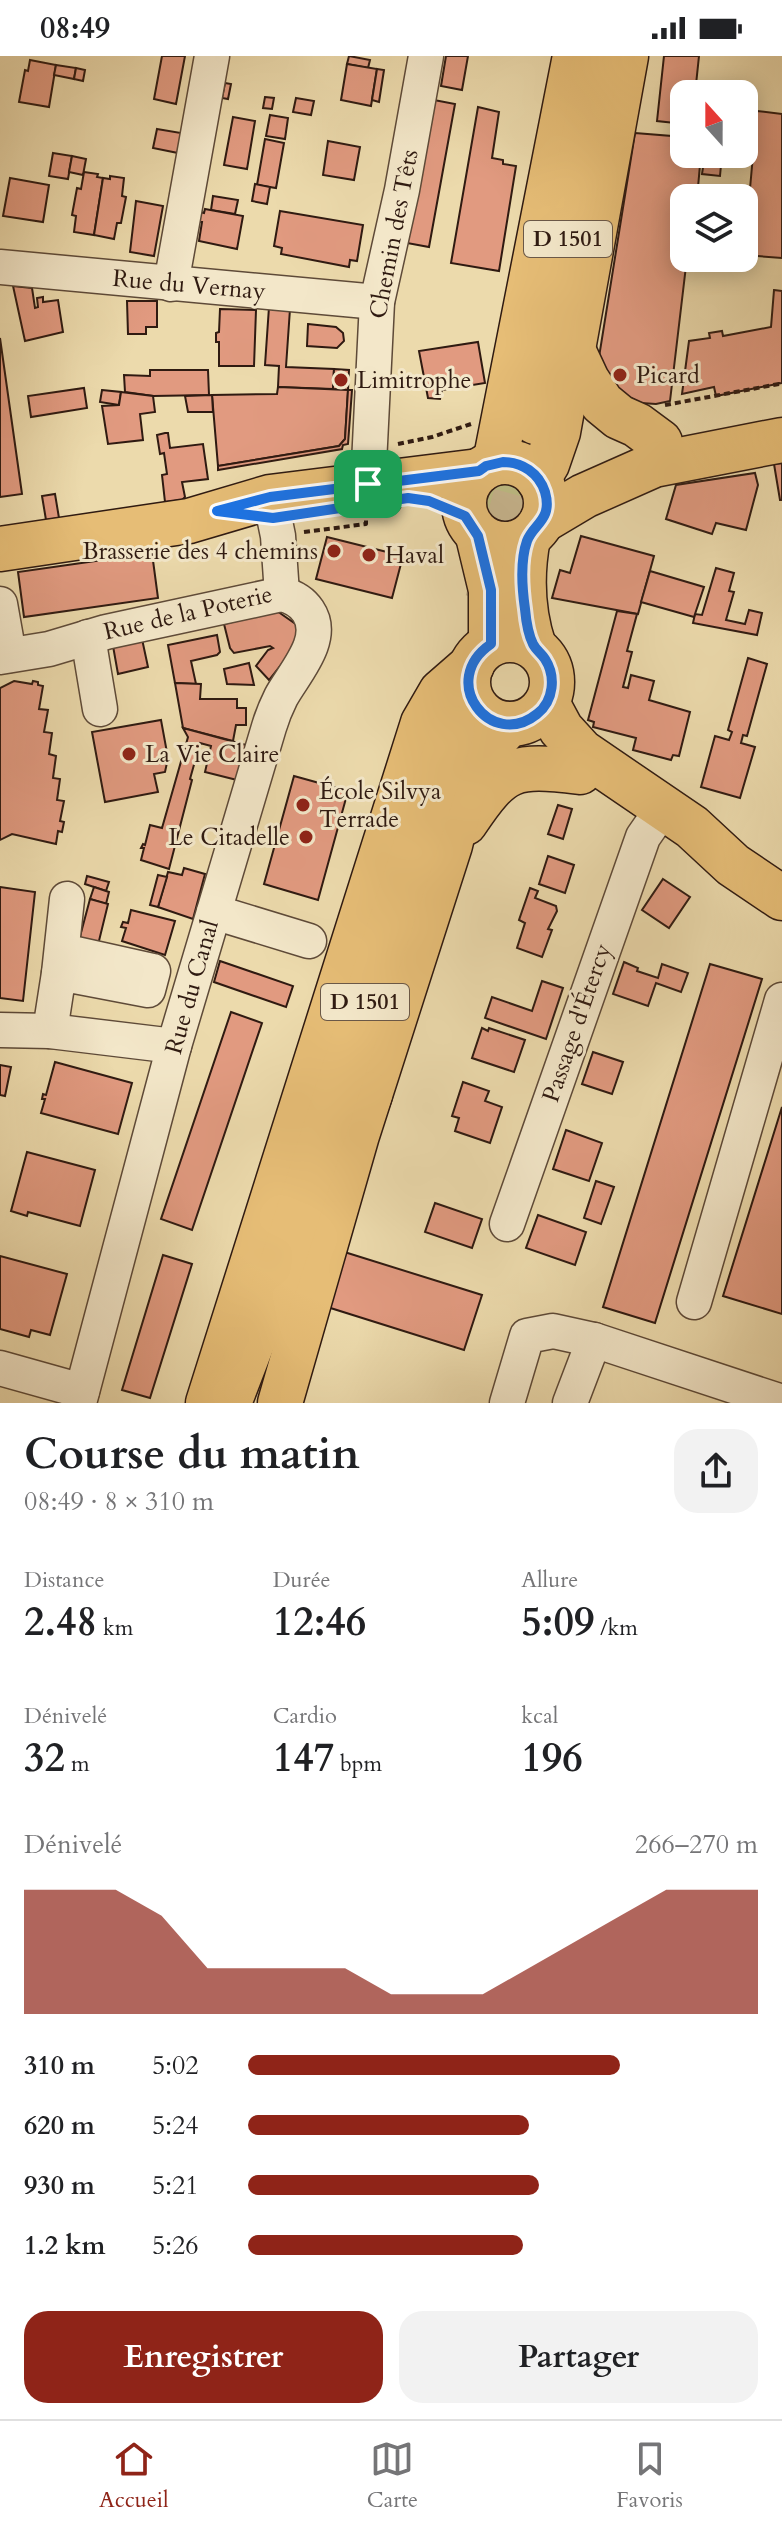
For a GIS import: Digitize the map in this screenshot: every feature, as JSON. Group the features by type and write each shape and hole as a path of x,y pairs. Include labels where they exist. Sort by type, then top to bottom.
{"main road":[{"path":"575,56 487,467 465,491 491,590 481,655 468,687 473,701 488,718 526,716 561,729 582,752 692,827 733,865 782,898"},
{"name":"D 1501","path":"535,422 598,56"},
{"path":"280,1403 370,1094 450,845 463,791 472,768 486,747 526,716 552,687 550,669 534,647 526,618 523,588 538,506 555,444 626,56"},
{"path":"573,350 602,403 660,442"},
{"path":"378,492 426,500 503,545 538,506 583,474 660,442 782,418"},
{"path":"538,506 584,496 654,465 782,440"},
{"path":"0,549 189,521 217,511 272,508 378,492 487,467 519,464 538,506"},
{"path":"208,1403 423,723 441,692 481,655 514,641 534,647"},
{"path":"526,716 549,748 652,824 682,845 733,865"},
{"name":"D 1501","path":"229,1403 278,1276 453,728"},
{"path":"450,845 483,796 501,778 532,767 580,772"},
{"path":"254,1403 370,1094"},
{"name":"D 1501","path":"254,1403 278,1276"}],"street":[{"path":"171,284 212,56"},
{"name":"Chemin des Têts","path":"378,492 377,302 402,190 426,56"},
{"name":"Rue du Vernay","path":"0,267 377,302"},
{"name":"Rue de la Poterie","path":"5,656 49,649 88,637 282,594 278,536 272,508"},
{"name":"Rue du Canal","path":"80,1397 174,1046 273,714 313,641 315,624 307,610 297,600 282,594"},
{"path":"0,604 5,656"},
{"path":"88,637 100,709"},
{"name":"Passage d'Étercy","path":"507,1224 643,837 652,824"},
{"path":"50,1031 66,963 67,899"},
{"path":"214,912 309,941"},
{"path":"694,1302 782,1000"},
{"path":"0,1030 50,1031 174,1046"},
{"path":"507,1403 527,1336 553,1331 594,1340 688,1388 782,1402"},
{"path":"570,1403 594,1340"},
{"path":"0,1368 80,1397"}],"shaded area":[{"path":"507,478 523,485 530,501 523,517 507,524 491,517 484,501 491,485"}],"building":[{"path":"162,56 185,56 176,104 154,99"},
{"path":"349,56 370,60 368,68 347,64"},
{"path":"446,56 468,56 462,90 441,86"},
{"path":"664,56 699,56 696,80 670,80 670,122 657,121"},
{"path":"30,60 56,65 49,107 19,102"},
{"path":"347,64 377,69 371,106 341,100"},
{"path":"56,65 76,68 74,79 54,75"},
{"path":"76,68 85,70 83,81 74,79"},
{"path":"377,69 384,70 379,102 372,100"},
{"path":"225,83 231,84 228,99 222,98"},
{"path":"265,97 274,98 272,109 263,108"},
{"path":"296,98 314,101 311,115 293,112"},
{"path":"434,100 455,104 429,247 407,243"},
{"path":"478,107 499,112 492,158 516,166 499,271 451,263"},
{"path":"758,111 782,114 782,258 758,256 758,184 750,184 752,168 758,168"},
{"path":"270,115 288,118 285,139 266,136"},
{"path":"233,117 255,121 247,169 224,165"},
{"path":"157,129 181,133 178,153 153,148"},
{"path":"635,133 670,136 670,168 700,168 698,184 670,184 670,272 685,272 670,401 641,403 613,389 599,357"},
{"path":"265,139 284,143 276,188 257,185"},
{"path":"328,141 360,147 354,180 323,175"},
{"path":"53,153 72,156 68,179 49,176"},
{"path":"72,156 86,159 83,175 69,172"},
{"path":"703,168 721,168 720,176 702,174"},
{"path":"84,172 103,178 94,235 74,232 76,216 72,215 77,188 81,189"},
{"path":"110,176 124,178 122,196 126,197 114,239 94,235 103,178 110,179"},
{"path":"10,178 49,185 43,222 3,216"},
{"path":"255,184 270,187 267,204 252,201"},
{"path":"213,196 238,200 235,214 211,210"},
{"path":"136,201 163,206 154,256 130,252"},
{"path":"205,209 243,216 237,249 199,241 200,212 204,213"},
{"path":"280,211 363,225 357,261 350,260 349,267 281,254 282,248 274,246"},
{"path":"13,286 32,288 35,308 38,307 37,298 43,297 43,302 58,300 63,332 25,341"},
{"path":"774,290 782,291 782,383 716,396 714,387 682,394 689,341 710,338 709,333 722,331 723,336 771,327"},
{"path":"127,301 157,301 157,327 146,327 146,334 128,334"},
{"path":"269,307 290,309 286,367 334,369 333,389 278,387 279,366 265,365"},
{"path":"220,309 256,310 254,366 219,366 216,333 219,332"},
{"path":"308,324 336,327 343,333 344,341 337,348 307,346"},
{"path":"0,338 22,494 0,497"},
{"path":"478,342 485,383 442,390 440,399 428,398 419,351"},
{"name":"Limitrophe","path":"334,369 349,370 348,390 333,389"},
{"path":"150,370 208,370 209,395 153,396 125,392 124,375 150,376"},
{"path":"278,387 348,390 345,439 339,446 218,466 212,395 277,394"},
{"path":"84,388 87,408 31,417 28,396"},
{"path":"102,390 121,392 119,405 100,402"},
{"path":"348,390 352,390 348,444 343,445 342,449 218,470 218,466 339,446 345,439"},
{"path":"121,392 153,396 155,412 140,414 143,440 108,444 102,406 119,405"},
{"path":"212,395 213,412 188,412 185,396"},
{"path":"168,433 170,448 203,444 208,479 182,482 185,497 165,502 162,475 167,474 157,435"},
{"path":"782,463 782,500 780,500 774,464"},
{"path":"755,473 758,485 746,530 716,523 712,534 666,519 676,485"},
{"path":"55,494 59,518 46,520 42,496"},
{"path":"581,536 654,556 638,614 552,598 560,570 570,573"},
{"path":"327,537 403,556 392,598 316,579"},
{"path":"152,553 158,598 24,617 18,572"},
{"path":"716,568 734,573 729,591 734,592 726,620 745,624 749,610 762,613 757,635 693,623 695,614 702,615"},
{"path":"650,571 704,587 694,617 641,602"},
{"path":"277,611 307,632 269,680 256,666 273,648 234,653 224,624"},
{"path":"617,611 637,614 627,651 632,652 623,687 628,688 631,675 654,681 649,700 690,712 679,756 673,755 671,760 633,750 636,738 593,727 594,722 588,720"},
{"path":"217,635 220,652 217,655 191,661 196,684 175,683 168,645"},
{"path":"142,639 148,667 118,674 113,646"},
{"path":"748,658 767,664 747,736 743,735 741,743 755,747 740,798 701,787 715,736 729,740 732,732 728,730"},
{"path":"249,663 254,685 227,684 224,669"},
{"path":"14,681 32,684 33,681 43,686 39,709 48,710 44,732 52,733 49,754 56,756 53,778 60,779 57,800 64,801 60,821 64,822 62,832 58,831 56,844 12,834 0,840 0,688"},
{"path":"175,683 201,684 200,699 237,699 237,708 246,708 246,725 236,725 233,741 183,728"},
{"path":"161,720 168,758 165,772 154,774 158,792 105,802 92,732"},
{"path":"183,728 246,745 237,780 205,772 211,746 200,743 198,751 201,752 197,754 190,779 169,869 141,860 144,848 141,848 145,845 150,825 162,828 188,737"},
{"name":"Le Citadelle","path":"294,776 348,791 318,900 264,884"},
{"path":"558,805 572,809 563,839 548,834"},
{"path":"548,856 574,865 565,893 539,884"},
{"path":"184,868 205,874 193,919 158,907 168,872 182,875"},
{"path":"158,875 167,877 158,907 150,905"},
{"path":"87,876 109,882 106,891 85,884"},
{"path":"663,879 690,897 669,928 642,910"},
{"path":"0,887 35,892 23,1001 0,998"},
{"path":"94,887 109,892 106,904 90,899"},
{"path":"530,888 538,891 535,898 556,906 557,911 548,929 552,930 542,957 517,948 525,923 519,920"},
{"path":"90,899 108,904 97,949 78,944"},
{"path":"131,910 175,921 165,955 122,941 126,928 121,927 123,922 128,923"},
{"path":"220,961 293,986 286,1007 214,982"},
{"path":"624,962 638,968 637,971 658,978 662,964 688,973 681,992 656,983 648,1006 613,994"},
{"path":"710,964 762,979 655,1323 603,1307"},
{"path":"542,981 563,988 546,1039 485,1018 492,997 532,1011"},
{"path":"231,1012 262,1023 192,1230 161,1219"},
{"path":"482,1028 525,1040 514,1072 472,1058"},
{"path":"593,1052 623,1062 612,1094 582,1084"},
{"path":"55,1062 132,1083 118,1134 41,1113 45,1099 42,1099 43,1094 46,1095"},
{"path":"0,1065 11,1067 5,1096 0,1095"},
{"path":"463,1082 489,1091 485,1101 502,1107 490,1143 455,1131 459,1118 452,1116"},
{"path":"782,1107 782,1314 723,1296"},
{"path":"566,1130 602,1143 589,1181 553,1169"},
{"path":"27,1152 95,1170 80,1226 28,1212 27,1216 11,1211"},
{"path":"596,1181 614,1187 601,1224 584,1218"},
{"path":"435,1203 482,1219 472,1248 425,1232"},
{"path":"538,1215 586,1232 575,1265 526,1248"},
{"path":"338,1250 482,1295 464,1350 321,1305"},
{"path":"163,1255 192,1264 150,1398 122,1390"},
{"path":"0,1256 67,1274 50,1335 31,1330 29,1337 0,1329"}],"tunnel":[{"path":"487,601 535,422"}],"place":[{"name":"Picard","path":"620,375"},
{"name":"Limitrophe","path":"341,380"},
{"name":"Brasserie des 4 chemins","path":"334,551"},
{"name":"Haval","path":"369,555"},
{"name":"La Vie Claire","path":"129,754"},
{"name":"École Silvya Terrade","path":"303,805"},
{"name":"Le Citadelle","path":"306,837"}],"route":[{"path":"503,462 519,464 538,479 545,492 546,507 539,527 528,538 523,588 531,638 550,669 552,687 547,703 536,715 523,722 509,724 495,721 482,713 470,694 469,672 475,658 491,644 493,612 490,579 482,547 465,516 429,501 408,498 273,518 217,511 270,497 368,484 479,471 503,462"}]}
